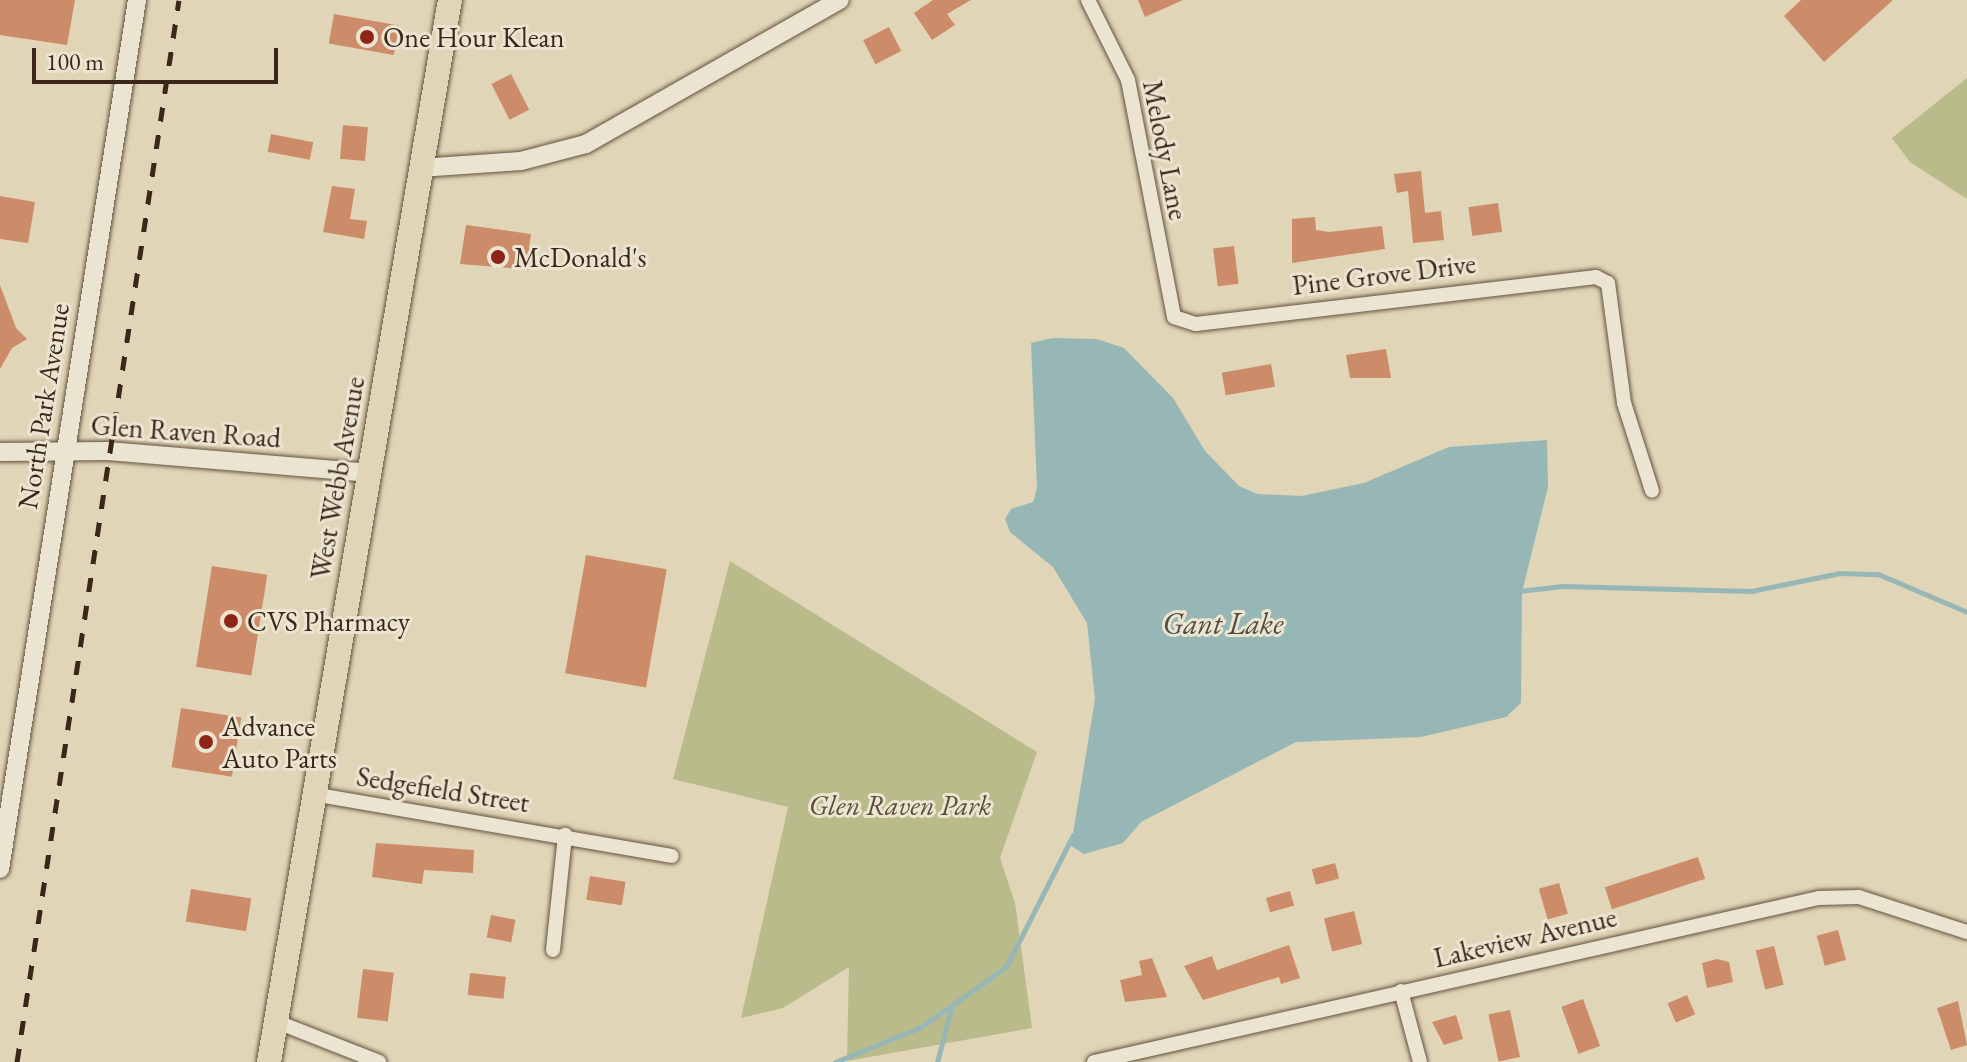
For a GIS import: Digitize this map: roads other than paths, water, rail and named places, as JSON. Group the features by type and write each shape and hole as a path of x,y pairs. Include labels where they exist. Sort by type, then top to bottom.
{"highway":[{"name":"West Webb Avenue","path":"269,1062 450,0"}],"street":[{"name":"North Park Avenue","path":"0,869 137,0"},
{"path":"420,168 521,161 586,144 840,0"},
{"name":"Melody Lane","path":"1088,0 1128,80 1174,317"},
{"name":"Pine Grove Drive","path":"1174,317 1196,324 1601,280 1608,283 1624,403 1652,491"},
{"name":"Glen Raven Road","path":"0,452 65,451 368,473"},
{"name":"Sedgefield Street","path":"313,794 565,835 672,856"},
{"name":"Sedgefield Street","path":"553,950 565,835"},
{"name":"Lakeview Avenue","path":"1094,1062 1827,897 1859,897 1967,932"},
{"path":"1401,991 1420,1062"},
{"path":"275,1021 379,1062"}],"water":[{"name":"Gant Lake","path":"1052,338 1097,339 1124,348 1173,398 1205,451 1239,486 1257,494 1301,496 1364,483 1449,447 1547,440 1548,487 1522,592 1521,703 1506,717 1421,737 1296,742 1141,822 1123,843 1084,854 1071,846 1095,699 1087,623 1053,567 1010,532 1005,519 1011,509 1033,502 1037,488 1031,343"}],"waterway":[{"path":"1519,591 1563,586 1751,591 1840,573 1878,574 1967,612"},
{"path":"835,1062 921,1027 1006,967 1073,835"},
{"path":"937,1062 951,1009"}],"railway":[{"path":"17,1062 179,0"}],"place":[{"name":"One Hour Klean","path":"367,37"},
{"name":"McDonald's","path":"498,257"},
{"name":"CVS Pharmacy","path":"231,621"},
{"name":"Advance Auto Parts","path":"206,742"}],"park label":[{"name":"Glen Raven Park","path":"900,805"}]}
